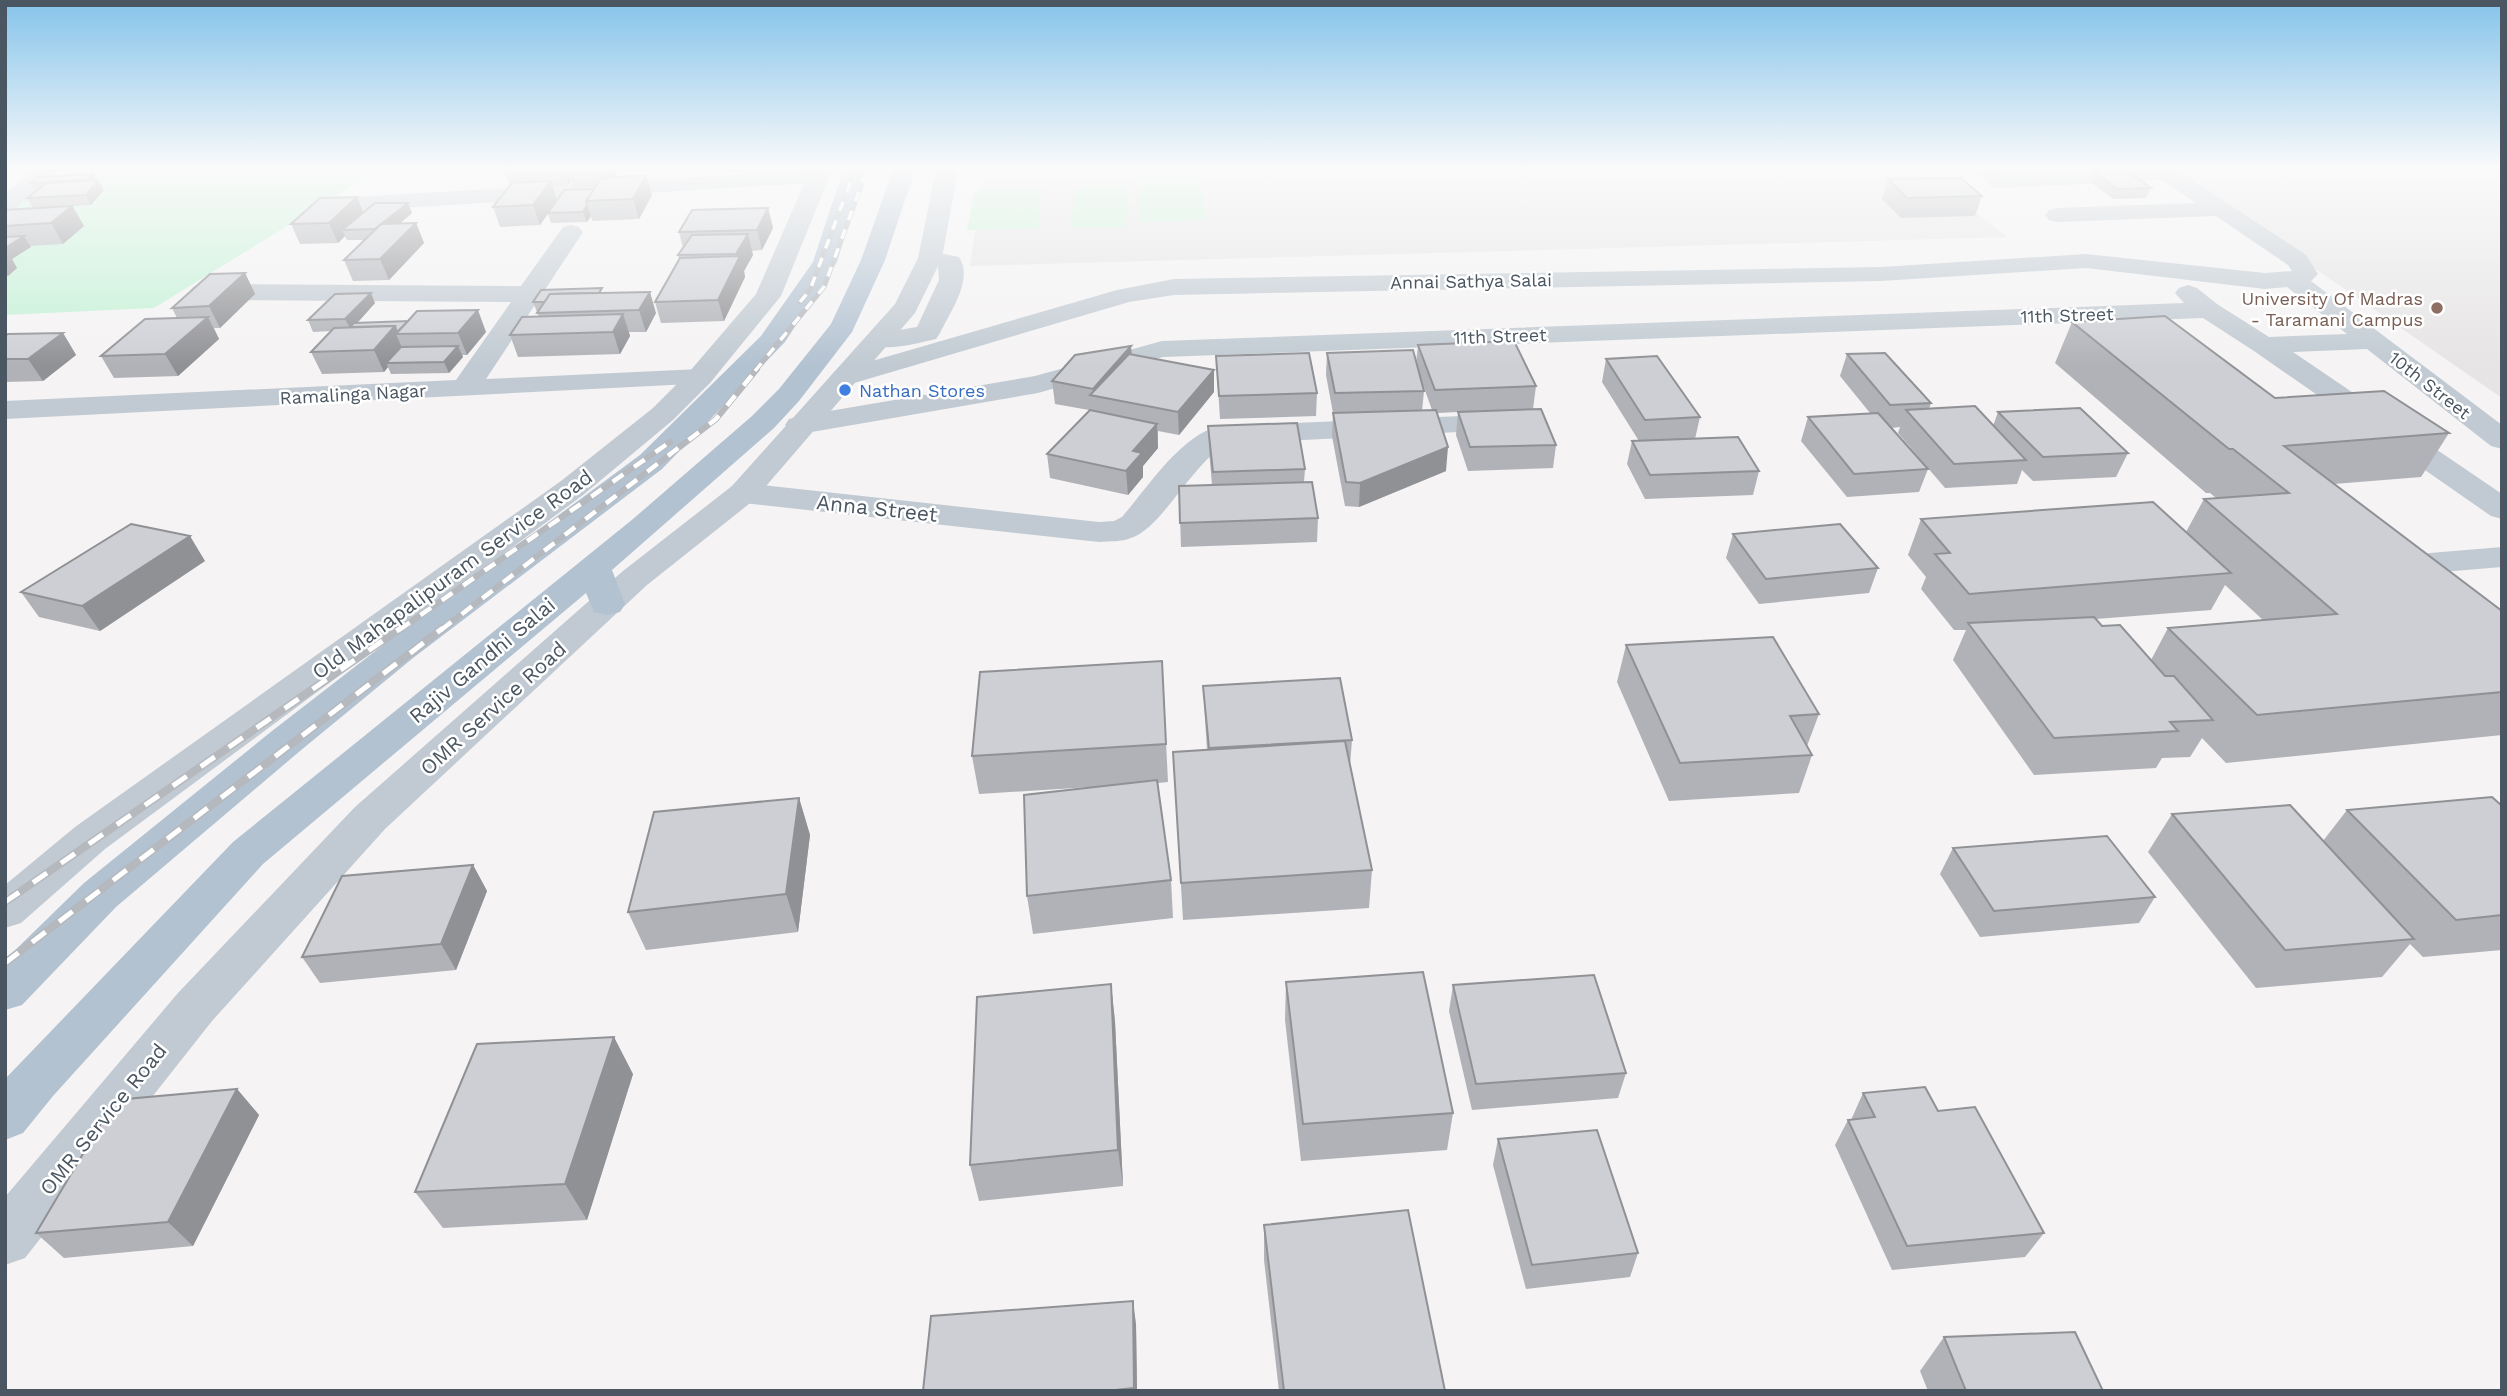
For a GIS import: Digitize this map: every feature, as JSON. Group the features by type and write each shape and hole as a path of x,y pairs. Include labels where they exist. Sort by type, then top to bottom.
{"main road":[{"path":"5,991 100,895 400,650 651,462 716,378 771,342 825,262 833,235"},
{"name":"Rajiv Gandhi Salai","path":"5,1117 35,1081 248,853 600,586 645,526 763,422 797,385 842,327 882,235"}],"street":[{"path":"465,388 569,235"},
{"name":"Old Mahapalipuram Service Road","path":"5,911 90,838 572,488 676,401 716,378 768,296 793,235"},
{"name":"OMR Service Road","path":"5,1239 195,1007 370,818 600,586 635,578 743,493 906,307 930,258 934,235"},
{"path":"2260,235 2297,260 2306,274 2293,279"},
{"name":"Annai Sathya Salai","path":"844,378 1126,295 1174,287 1881,274 2086,261 2265,282 2293,279"},
{"path":"2159,269 2208,310 2487,488 2502,509"},
{"name":"10th Street","path":"2293,279 2502,440"},
{"path":"201,292 528,294"},
{"name":"11th Street","path":"800,425 1038,384 1162,349 2208,310"},
{"path":"2264,345 2373,341"},
{"name":"Ramalinga Nagar","path":"5,410 716,378"},
{"name":"Anna Street","path":"743,493 1099,532 1121,531 1134,524 1199,447 1219,435 1486,424"},
{"path":"2406,565 2502,557"}],"shaded area":[{"path":"974,235 2007,237 970,266"},
{"path":"2267,235 2502,235 2502,398"}],"green space":[{"path":"5,235 272,235 154,308 5,315"}],"building":[{"path":"370,235 404,235 380,259 344,260"},
{"path":"692,235 747,235 736,254 678,255"},
{"path":"24,236 5,248 5,237"},
{"path":"740,256 718,300 655,302 680,258"},
{"path":"245,273 209,306 172,308 210,274"},
{"path":"602,288 599,293 550,294 545,302 533,302 541,290"},
{"path":"650,292 639,310 537,313 550,294"},
{"path":"371,293 345,319 308,320 335,294"},
{"path":"478,310 458,333 396,334 417,311"},
{"path":"623,314 613,332 510,335 522,317"},
{"path":"2165,316 2275,398 2384,391 2449,433 2284,446 2502,611 2502,692 2257,715 2168,628 2337,614 2204,499 2289,493 2233,449 2229,449 2072,322"},
{"path":"208,317 165,354 101,356 145,319"},
{"path":"408,321 397,332 395,326 350,327 354,323"},
{"path":"395,326 374,350 311,352 334,328"},
{"path":"63,333 28,359 5,359 5,336 8,334"},
{"path":"1514,341 1536,386 1435,390 1418,345"},
{"path":"458,346 444,362 386,363 401,347"},
{"path":"1131,346 1093,389 1052,381 1075,355"},
{"path":"1413,350 1424,391 1335,393 1327,353"},
{"path":"1309,353 1317,393 1219,396 1216,356"},
{"path":"1885,353 1931,403 1890,405 1847,354"},
{"path":"1129,354 1214,370 1178,412 1090,395"},
{"path":"1657,356 1700,417 1645,420 1606,359"},
{"path":"1975,406 2026,460 1954,464 1906,410"},
{"path":"2080,408 2128,453 2043,457 1998,412"},
{"path":"1541,409 1556,445 1470,447 1458,412"},
{"path":"1090,410 1157,424 1133,451 1142,453 1126,471 1047,454"},
{"path":"1436,410 1448,447 1360,483 1346,482 1333,413"},
{"path":"1878,413 1928,469 1854,474 1808,417"},
{"path":"1297,423 1305,469 1213,472 1208,426"},
{"path":"1738,437 1759,471 1650,475 1632,441"},
{"path":"1312,482 1318,518 1180,523 1179,486"},
{"path":"2153,502 2231,573 1969,594 1935,554 1950,553 1921,519"},
{"path":"131,524 190,536 82,606 21,592"},
{"path":"1840,524 1878,568 1766,579 1733,534"},
{"path":"2094,617 2102,626 2120,625 2165,676 2174,676 2213,720 2170,722 2178,731 2054,738 1968,623"},
{"path":"1773,637 1819,714 1790,716 1812,755 1680,763 1626,645"},
{"path":"1162,661 1166,744 972,756 980,672"},
{"path":"1340,678 1352,740 1209,748 1203,686"},
{"path":"1345,741 1372,870 1181,883 1173,752"},
{"path":"1157,780 1171,880 1027,896 1024,795"},
{"path":"2492,797 2502,806 2502,915 2456,920 2347,810"},
{"path":"799,798 786,894 628,912 654,812"},
{"path":"2290,805 2414,939 2285,950 2172,814"},
{"path":"2107,836 2155,897 1994,911 1953,848"},
{"path":"473,865 441,944 302,957 342,876"},
{"path":"1423,972 1453,1113 1303,1124 1286,982"},
{"path":"1594,975 1626,1073 1476,1084 1453,985"},
{"path":"1111,984 1118,1150 970,1165 977,997"},
{"path":"614,1037 565,1184 415,1192 477,1044"},
{"path":"1925,1087 1938,1111 1975,1107 2044,1233 1907,1246 1848,1120 1875,1117 1863,1093"},
{"path":"237,1089 168,1222 36,1233 115,1100"},
{"path":"1597,1130 1638,1253 1532,1265 1498,1139"},
{"path":"1408,1210 1445,1391 1284,1391 1264,1225"},
{"path":"1133,1301 1134,1388 1106,1391 923,1391 931,1316"},
{"path":"2075,1332 2103,1391 1966,1391 1944,1337"}],"railway":[{"path":"800,302 810,290 831,235"},
{"path":"755,371 824,287 843,235"},
{"path":"441,630 716,419 757,369"},
{"path":"399,630 670,442"},
{"path":"5,902 401,628"},
{"path":"5,963 443,628"}],"place":[{"name":"University Of Madras - Taramani Campus","path":"2437,308"},
{"name":"Nathan Stores","path":"845,390"}]}
